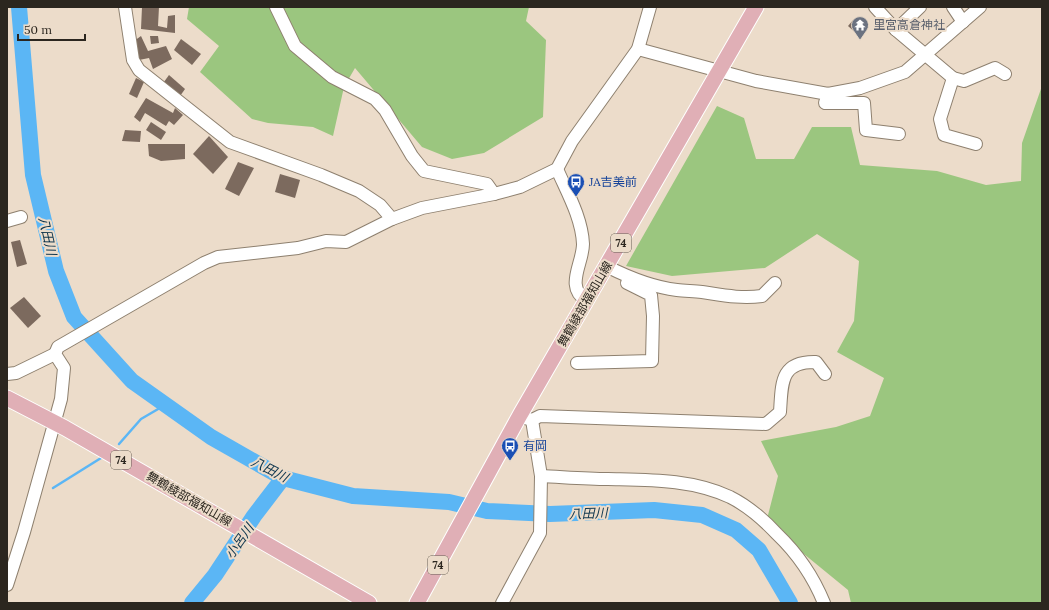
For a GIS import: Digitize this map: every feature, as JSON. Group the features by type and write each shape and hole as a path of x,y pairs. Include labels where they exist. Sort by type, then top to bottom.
{"main road":[{"name":"舞鶴綾部福知山線","path":"417,603 486,479 526,418 587,300 608,267 756,7"},
{"name":"舞鶴綾部福知山線","path":"7,398 55,422 369,603"}],"street":[{"path":"125,7 133,60 139,70 230,142 321,175 359,192 380,205 392,220"},
{"path":"276,7 294,46 332,77 375,99 385,110 412,156 424,171 487,184 494,194"},
{"path":"7,374 16,373 55,354 58,347 68,340 159,290 204,263 218,257 298,248 326,241 346,242 392,220 422,208 494,194 520,187 557,169 572,141 638,49 650,7"},
{"path":"875,7 896,30 953,78 964,81 996,68 1005,74"},
{"path":"896,30 920,7"},
{"path":"953,7 963,22"},
{"path":"638,49 788,88 828,94 860,88 905,72 980,7"},
{"path":"953,78 940,119 944,135 976,144"},
{"path":"828,94 826,104 864,103 866,130 899,134"},
{"path":"557,169 577,217 583,245 575,283 577,291 587,300"},
{"path":"7,221 21,217"},
{"path":"608,267 626,276 652,285 677,290 742,298 762,296 775,283"},
{"path":"577,363 652,361 653,316 651,295 627,283 626,276"},
{"path":"7,585 24,532 55,422 55,415 61,399 64,368 55,354"},
{"path":"502,603 540,533 541,481 526,418 540,416 766,424 780,412 782,388 786,372 793,365 806,362 816,362 825,374"},
{"path":"541,481 658,480 680,482 713,490 730,497 752,510 792,548 813,576 824,603"}],"green space":[{"path":"189,7 529,7 526,21 546,40 543,117 484,153 452,159 422,147 355,68 344,87 333,136 313,127 268,123 252,119 200,72 219,46 187,19"},
{"path":"1042,86 1042,603 851,603 848,590 766,523 778,476 761,441 836,427 870,416 884,378 837,352 854,321 859,261 817,234 765,268 672,276 626,266 717,106 744,118 756,159 794,159 812,127 851,127 860,165 937,171 986,185 1021,181 1022,143"}],"building":[{"path":"142,7 159,7 158,26 167,28 168,16 175,15 175,33 141,29"},
{"path":"854,19 863,28 857,34 848,26"},
{"path":"141,36 148,51 166,46 172,59 153,69 149,58 139,60 134,41"},
{"path":"150,36 158,36 159,43 151,44"},
{"path":"181,39 201,54 192,65 174,50"},
{"path":"169,75 185,89 178,99 161,86"},
{"path":"136,78 144,82 137,98 129,94"},
{"path":"146,98 173,113 175,108 183,115 174,125 169,121 166,126 145,113 140,122 134,117"},
{"path":"151,122 166,132 161,140 146,130"},
{"path":"125,130 141,131 140,142 122,141"},
{"path":"209,136 228,157 213,174 193,154"},
{"path":"148,144 185,144 185,159 161,161 149,156"},
{"path":"238,162 254,168 239,196 225,189"},
{"path":"280,174 300,180 295,198 275,192"},
{"path":"20,240 27,264 17,267 11,242"},
{"path":"24,297 41,316 28,328 10,308"}],"waterway":[{"name":"八田川","path":"19,7 33,175 56,271 74,317 132,381 211,437 283,478 353,496 449,502 487,511 550,514 654,510 702,515 736,530 759,550 790,603"},
{"path":"119,444 141,419 165,405"},
{"path":"53,488 101,458"},
{"name":"小呂川","path":"192,603 215,575 254,516 283,478"}],"place":[{"name":"里宮高倉神社","path":"860,40"},
{"name":"JA吉美前","path":"576,197"},
{"name":"有岡","path":"510,461"}]}
